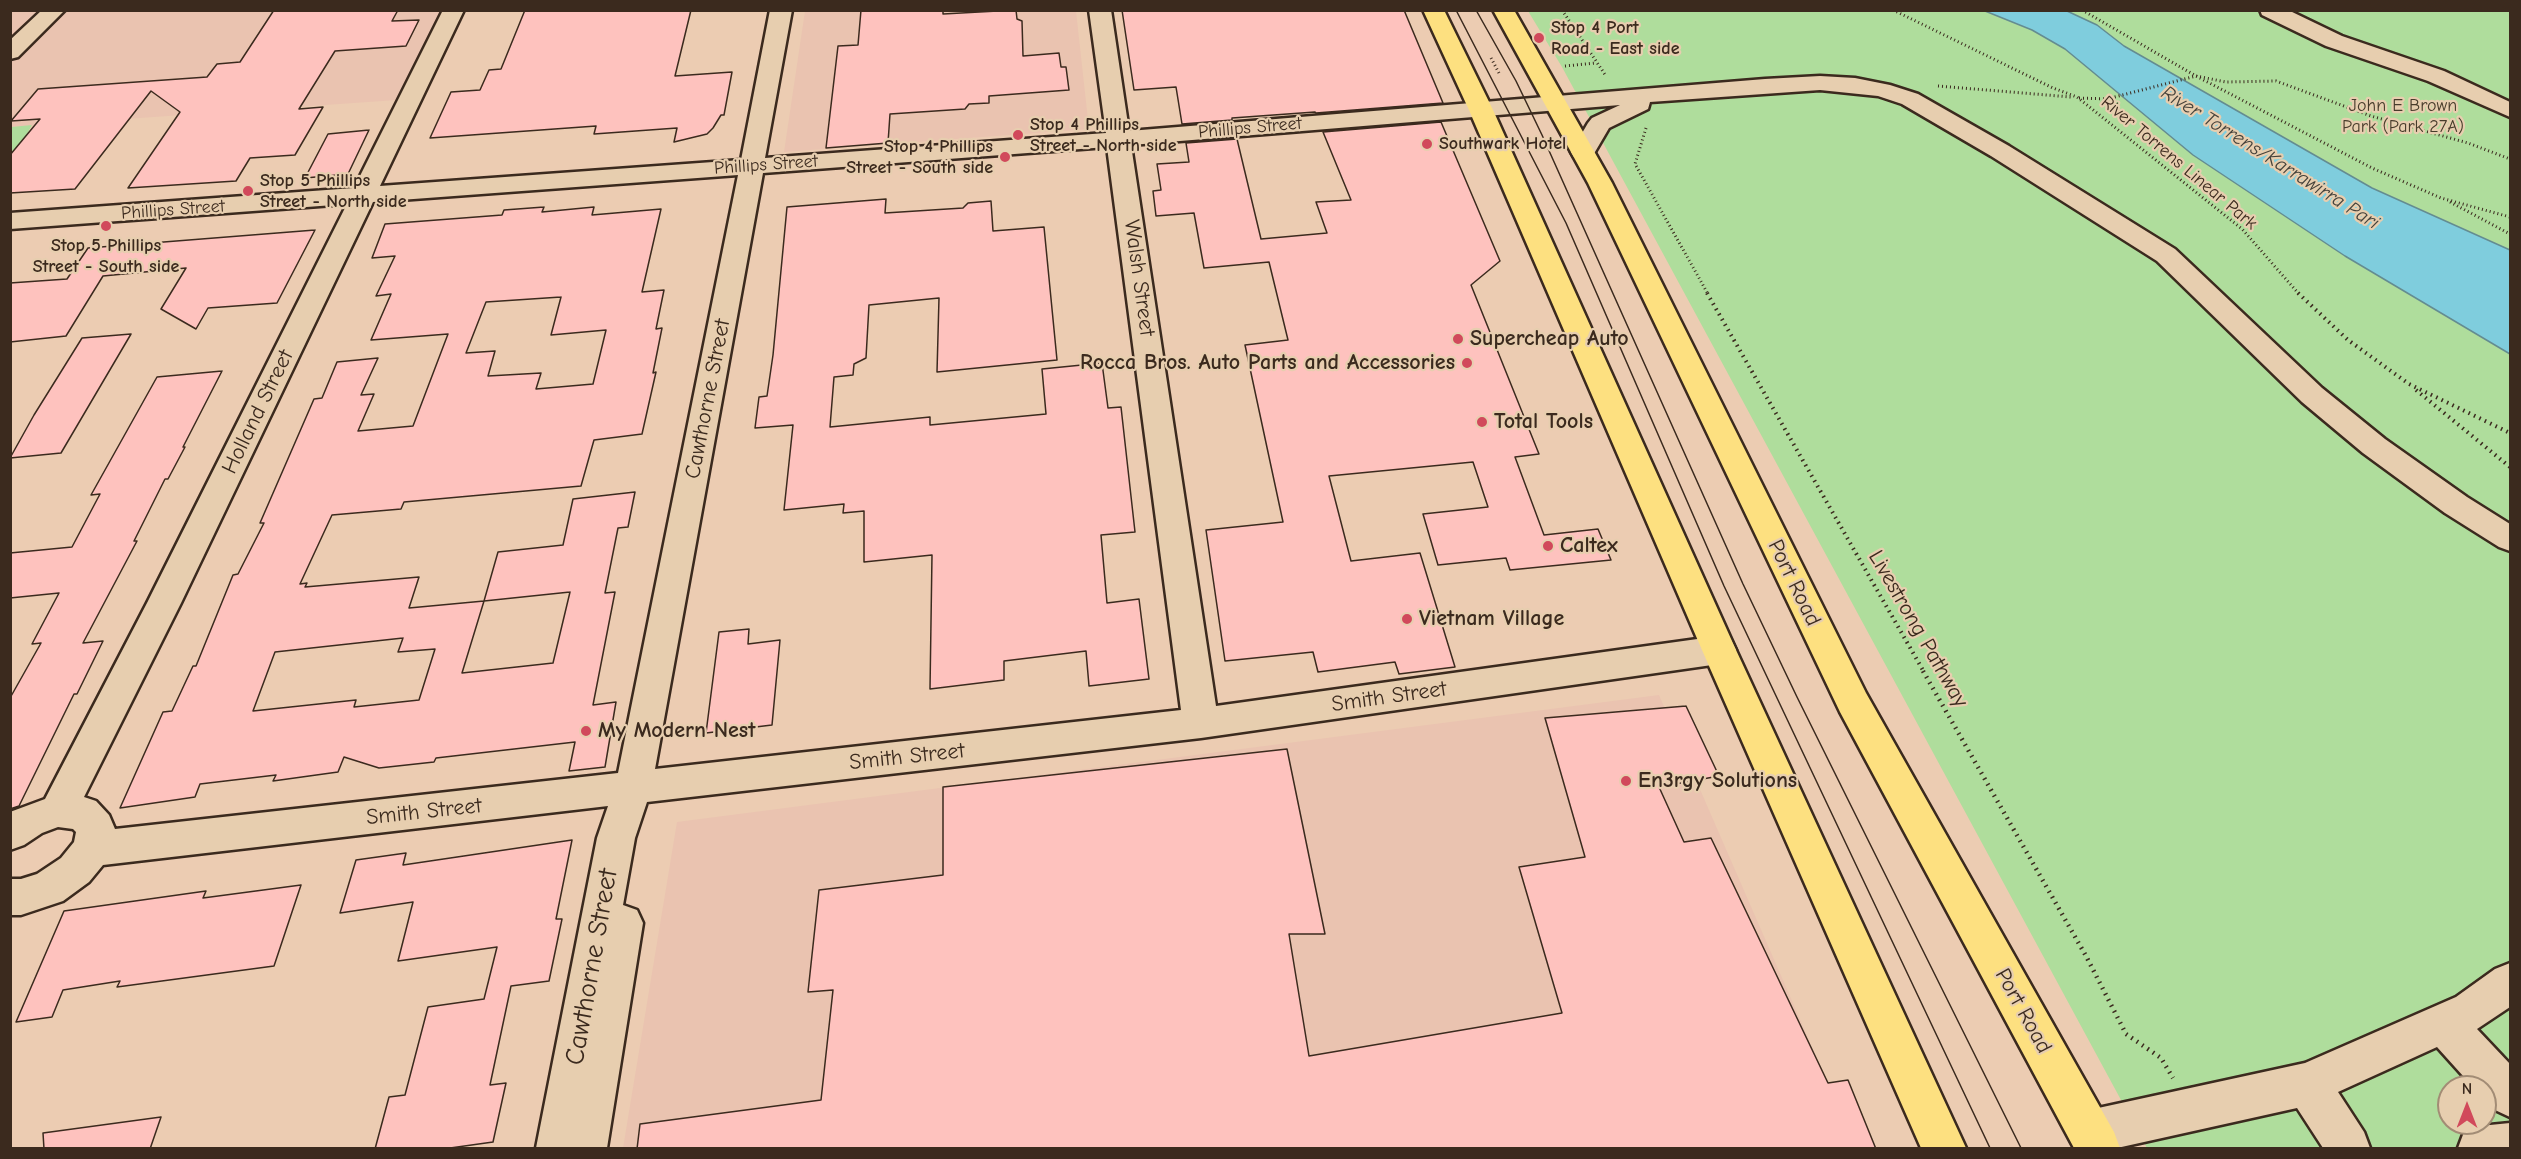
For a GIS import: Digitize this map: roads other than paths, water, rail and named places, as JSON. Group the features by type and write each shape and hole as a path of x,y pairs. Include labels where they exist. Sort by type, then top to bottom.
{"highway":[{"path":"1433,10 1481,110 1719,650 1944,1149"},
{"name":"Port Road","path":"1503,10 1583,152 1853,702 2094,1140"}],"street":[{"path":"10,52 55,10"},
{"name":"Holland Street","path":"58,811 164,603 454,10"},
{"name":"Cawthorne Street","path":"558,1149 616,838 633,788 781,10"},
{"name":"Walsh Street","path":"1100,10 1201,723"},
{"path":"2270,10 2334,41 2436,76 2511,110"},
{"path":"1583,152 1593,132 1607,118 1662,97 1697,91 1820,83 1855,85 1882,90 1910,99 2000,151 2166,255 2312,394 2374,446 2456,506 2511,539"},
{"name":"Phillips Street","path":"10,221 1120,139 1697,91"},
{"name":"Smith Street","path":"92,849 1201,723 1719,650"},
{"name":"Cawthorne Street","path":"585,1149 638,835 633,788"},
{"path":"10,833 30,820 58,811 83,813 96,827 92,849 75,870 50,888 14,904"},
{"path":"2094,1140 2193,1111 2307,1084 2471,1011 2511,983"},
{"path":"2442,1022 2511,1095"},
{"path":"2307,1084 2349,1149"},
{"path":"2480,1149 2511,1145"}],"water":[{"name":"River Torrens/Karrawirra Pari","path":"1985,11 2067,11 2097,25 2124,46 2372,188 2510,250 2510,354 2345,256 2193,155 2065,49 2032,30"}],"tram line":[{"path":"1456,10 1566,223 1724,586 1990,1148"},
{"path":"1476,10 1516,81 1542,135 1743,584 1797,697 2021,1148"}],"place":[{"name":"Stop 4 Port Road - East side","path":"1539,38"},
{"name":"Stop 4 Phillips Street - North side","path":"1018,135"},
{"name":"Southwark Hotel","path":"1427,144"},
{"name":"Stop 4 Phillips Street - South side","path":"1005,157"},
{"name":"Stop 5 Phillips Street - North side","path":"248,191"},
{"name":"Stop 5 Phillips Street - South side","path":"106,226"},
{"name":"Supercheap Auto","path":"1458,339"},
{"name":"Rocca Bros. Auto Parts and Accessories","path":"1467,363"},
{"name":"Total Tools","path":"1482,422"},
{"name":"Caltex","path":"1548,546"},
{"name":"Vietnam Village","path":"1407,619"},
{"name":"My Modern Nest","path":"586,731"},
{"name":"En3rgy Solutions","path":"1626,781"}],"park label":[{"name":"John E Brown Park (Park 27A)","path":"2403,116"}]}
